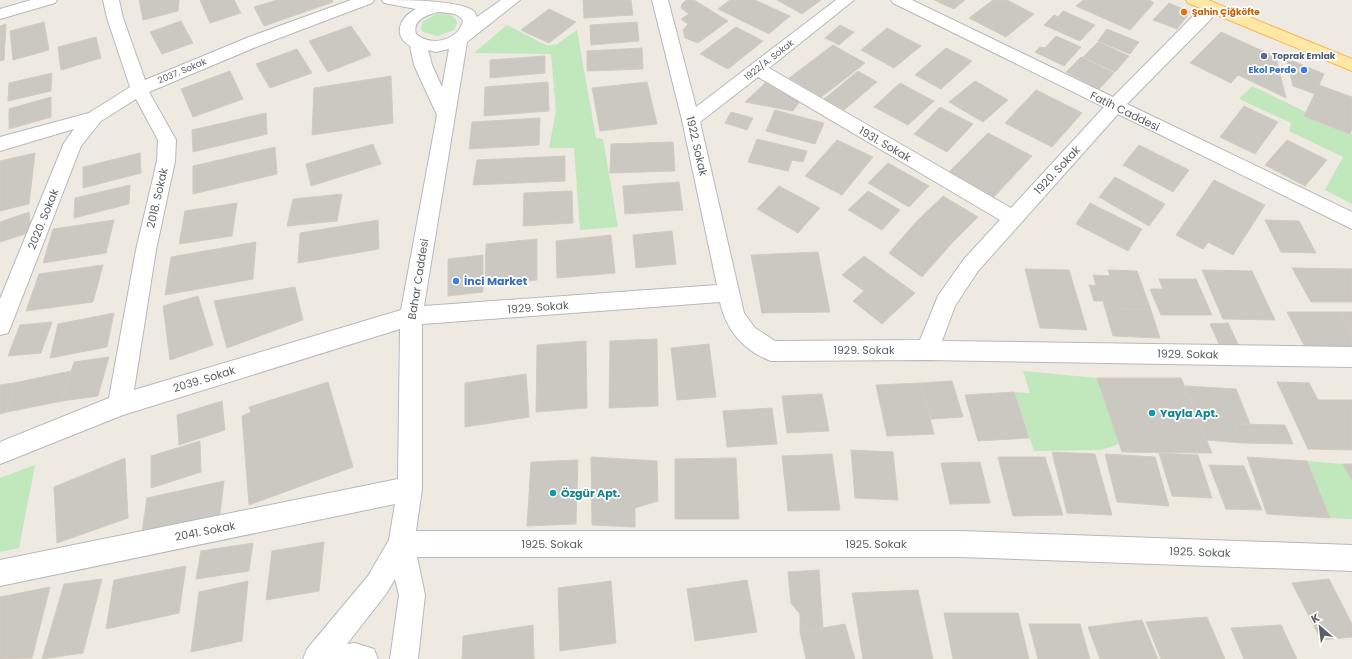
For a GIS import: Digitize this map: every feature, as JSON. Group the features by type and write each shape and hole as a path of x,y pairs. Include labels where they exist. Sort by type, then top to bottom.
{"main road":[{"path":"1210,2 1352,51"},
{"path":"1210,2 1352,65"}],"street":[{"path":"0,14 49,0"},
{"name":"2018. Sokak","path":"111,0 115,18 139,89 167,140 166,161 146,250 120,405"},
{"name":"2037. Sokak","path":"0,144 94,117 139,89 255,40 366,0"},
{"path":"445,113 423,65 408,26 412,19 423,11 476,0"},
{"path":"388,8 412,38 438,46 463,37 512,0"},
{"name":"1922. Sokak","path":"660,0 691,120 730,293"},
{"name":"1922/A. Sokak","path":"691,120 846,0"},
{"name":"Fatih Caddesi","path":"899,0 1352,221"},
{"name":"1920. Sokak","path":"927,350 946,302 970,265 1115,106 1205,15 1210,2"},
{"path":"388,8 457,8 470,16 472,22 471,28 463,37"},
{"name":"Bahar Caddesi","path":"316,659 377,585 400,544 410,489 411,316 445,113 463,37"},
{"name":"1931. Sokak","path":"757,69 1013,218"},
{"name":"2020. Sokak","path":"0,326 73,143 94,117"},
{"name":"1929. Sokak","path":"411,316 730,293 734,316 747,334 771,351 927,350 1352,357"},
{"name":"2039. Sokak","path":"0,453 120,405 411,316"},
{"name":"2041. Sokak","path":"0,572 410,489"},
{"name":"Bahar Caddesi","path":"400,544 412,595 404,659"},
{"name":"1925. Sokak","path":"400,544 960,544 1352,558"},
{"path":"338,659 355,657 364,659"}],"green space":[{"path":"437,14 446,14 454,17 457,22 454,30 438,36 423,32 421,29 423,21"},
{"path":"507,25 548,46 557,44 577,30 596,138 603,139 618,227 580,230 574,148 549,148 556,111 551,54 474,53"},
{"path":"1252,86 1352,134 1352,204 1325,190 1343,157 1289,131 1291,123 1239,99"},
{"path":"1023,371 1097,378 1119,444 1101,450 1034,451 1014,392 1030,393"},
{"path":"1307,461 1343,464 1352,481 1352,519 1330,518"},
{"path":"35,465 19,548 0,552 0,478"}],"building":[{"path":"139,0 179,0 178,11 143,20"},
{"path":"200,0 234,0 241,13 210,23"},
{"path":"277,0 332,0 333,2 264,26 254,7"},
{"path":"583,0 631,0 633,15 584,18"},
{"path":"686,0 694,0 728,21 698,43 685,38 683,30 688,24 681,19 689,14 681,8 682,4"},
{"path":"730,0 755,0 790,16 769,34 718,9"},
{"path":"777,0 821,0 802,14"},
{"path":"934,0 965,0 954,9"},
{"path":"993,0 1007,0 1034,14 1006,37 969,18"},
{"path":"1083,0 1149,0 1154,3 1130,30 1076,6"},
{"path":"1169,3 1190,12 1177,29 1153,20"},
{"path":"549,9 576,22 549,43 521,30"},
{"path":"1063,11 1095,25 1080,41 1044,25 1054,15 1058,17"},
{"path":"181,21 193,43 162,54 150,32"},
{"path":"44,22 49,50 13,60 10,31"},
{"path":"637,22 639,41 591,45 590,25"},
{"path":"6,24 4,60 0,61 0,26"},
{"path":"840,25 854,32 839,45 825,38"},
{"path":"351,26 371,55 328,72 309,41"},
{"path":"736,27 763,41 728,69 700,54"},
{"path":"887,28 921,46 894,68 861,50"},
{"path":"1107,29 1139,42 1130,54 1098,41"},
{"path":"1221,32 1276,57 1286,98 1238,75 1231,83 1190,63"},
{"path":"1056,36 1081,47 1064,66 1035,52 1040,47 1045,48"},
{"path":"96,37 101,58 61,70 58,47"},
{"path":"1098,42 1129,56 1115,72 1083,57"},
{"path":"833,45 865,63 837,85 805,66"},
{"path":"642,48 643,69 587,71 587,51"},
{"path":"946,48 972,61 941,89 915,75"},
{"path":"297,49 312,73 270,88 256,64"},
{"path":"545,56 545,73 490,78 490,60"},
{"path":"1081,57 1114,73 1099,89 1066,72"},
{"path":"1286,58 1324,74 1315,94 1293,86"},
{"path":"805,66 837,85 821,97 789,78"},
{"path":"230,71 243,99 193,117 181,89"},
{"path":"858,71 877,82 844,110 824,99"},
{"path":"52,73 51,91 8,101 9,83"},
{"path":"391,76 393,123 312,135 314,88"},
{"path":"975,81 1008,100 983,122 949,102"},
{"path":"548,82 549,111 484,116 485,87"},
{"path":"647,82 657,124 600,131 592,88"},
{"path":"765,83 800,101 793,111 745,102"},
{"path":"900,83 934,101 908,125 874,107"},
{"path":"1319,85 1352,97 1352,129 1350,134 1304,116"},
{"path":"1036,90 1082,113 1052,147 1005,123"},
{"path":"51,97 51,117 9,129 9,109"},
{"path":"1244,106 1278,122 1255,154 1220,137"},
{"path":"940,107 973,124 947,152 914,134"},
{"path":"775,110 824,123 815,144 766,131"},
{"path":"731,112 753,118 747,130 725,123"},
{"path":"266,113 267,134 193,152 192,130"},
{"path":"540,118 539,145 469,149 472,122"},
{"path":"988,133 1032,156 994,197 949,172"},
{"path":"757,139 807,151 803,162 792,160 788,171 748,162"},
{"path":"837,140 873,157 842,195 805,176"},
{"path":"1287,140 1327,160 1305,186 1265,165"},
{"path":"673,142 675,171 610,173 611,144"},
{"path":"373,144 381,164 311,186 306,164"},
{"path":"1139,145 1189,170 1173,192 1123,165"},
{"path":"275,147 277,174 193,194 193,166"},
{"path":"35,153 29,204 0,211 0,161"},
{"path":"140,153 141,173 83,188 83,167"},
{"path":"565,156 565,181 473,185 477,160"},
{"path":"888,163 929,186 909,207 868,183"},
{"path":"1115,177 1165,204 1149,226 1099,197"},
{"path":"1214,180 1265,205 1233,255 1208,242 1203,249 1176,235"},
{"path":"679,182 683,210 625,214 623,186"},
{"path":"130,185 129,204 74,218 75,198"},
{"path":"779,186 820,208 798,233 757,209"},
{"path":"572,191 573,223 523,226 524,193"},
{"path":"868,191 900,210 882,230 848,210"},
{"path":"342,194 337,221 287,226 293,199"},
{"path":"943,196 978,217 952,243 917,221"},
{"path":"237,203 232,236 179,244 185,211"},
{"path":"1090,203 1142,229 1128,251 1076,224"},
{"path":"29,212 31,232 0,242 0,222"},
{"path":"114,220 106,253 43,263 53,229"},
{"path":"378,220 379,249 298,263 300,233"},
{"path":"1265,220 1299,221 1316,253 1281,252"},
{"path":"917,221 952,243 922,277 889,253"},
{"path":"672,231 676,264 636,268 633,235"},
{"path":"611,235 615,273 557,278 556,241"},
{"path":"537,239 537,280 485,285 486,244"},
{"path":"256,242 253,279 165,295 171,257"},
{"path":"818,252 830,312 762,313 751,255"},
{"path":"483,255 483,292 448,296 448,259"},
{"path":"864,256 915,293 882,324 853,301 864,291 842,275"},
{"path":"103,265 93,302 26,311 39,274"},
{"path":"1292,268 1352,269 1352,302 1311,302"},
{"path":"1025,269 1069,270 1087,330 1040,328"},
{"path":"1108,270 1137,271 1151,310 1105,308 1103,301 1094,301 1089,285 1096,286 1093,275 1110,276"},
{"path":"1202,270 1252,271 1275,320 1223,319"},
{"path":"1159,279 1196,279 1212,315 1161,315 1150,289 1163,289"},
{"path":"295,287 303,320 227,348 214,301"},
{"path":"198,296 213,345 170,360 163,306"},
{"path":"1105,308 1151,310 1160,338 1113,336"},
{"path":"1287,312 1339,312 1352,335 1352,347 1305,347"},
{"path":"1339,312 1352,312 1352,335"},
{"path":"114,313 107,347 50,358 58,324"},
{"path":"52,322 41,353 8,356 20,325"},
{"path":"1228,323 1240,348 1221,348 1210,324"},
{"path":"657,339 658,406 609,408 610,341"},
{"path":"586,341 587,408 536,412 537,345"},
{"path":"709,344 716,397 677,400 671,348"},
{"path":"109,357 98,396 62,401 74,362"},
{"path":"71,371 62,401 7,412 14,383"},
{"path":"526,374 529,417 465,427 465,383"},
{"name":"Yayla Apt.","path":"1097,378 1181,378 1212,453 1122,452"},
{"path":"952,381 963,417 931,419 921,383"},
{"path":"328,382 353,467 249,505 242,416 251,412 249,407"},
{"path":"1277,382 1309,383 1318,400 1352,400 1352,450 1308,449"},
{"path":"14,383 7,412 0,414 0,385"},
{"path":"921,383 934,434 887,436 876,385"},
{"path":"1185,386 1236,389 1250,424 1235,424 1243,443 1206,440"},
{"path":"1014,392 1029,438 978,441 965,395"},
{"path":"822,394 829,431 787,433 782,396"},
{"path":"222,401 225,430 179,445 177,415"},
{"path":"772,408 777,444 727,447 723,411"},
{"path":"1235,424 1285,425 1293,444 1243,443"},
{"path":"200,441 201,472 151,488 151,456"},
{"path":"851,450 893,452 898,500 855,498"},
{"path":"1052,452 1095,454 1112,515 1067,513"},
{"path":"1159,453 1198,455 1212,498 1172,496"},
{"path":"832,454 840,510 788,511 782,456"},
{"path":"1105,454 1155,457 1169,506 1117,502"},
{"path":"591,457 657,461 658,501 635,508 635,527 592,525"},
{"path":"998,457 1045,457 1063,515 1013,516"},
{"path":"1247,457 1307,461 1330,518 1267,514"},
{"path":"125,458 128,518 57,543 54,487"},
{"path":"736,458 739,519 675,519 675,459"},
{"name":"Özgür Apt.","path":"578,460 576,524 527,526 531,462"},
{"path":"980,462 990,503 950,504 941,463"},
{"path":"1343,464 1352,464 1352,481"},
{"path":"1209,465 1244,466 1262,510 1226,509"},
{"path":"224,481 220,514 142,532 147,498"},
{"path":"324,542 319,591 266,600 272,551"},
{"path":"253,543 249,571 196,579 201,551"},
{"path":"186,566 179,613 106,629 114,580"},
{"path":"819,570 823,628 800,632 800,614 791,603 788,572"},
{"path":"102,579 83,653 42,659 64,584"},
{"path":"1329,579 1352,624 1352,637 1321,640 1292,583"},
{"path":"747,580 757,632 695,641 687,589"},
{"path":"248,581 242,641 191,652 199,592"},
{"path":"611,581 616,643 560,651 558,588"},
{"path":"50,587 32,658 0,659 0,597"},
{"path":"918,590 933,659 863,659 852,593"},
{"path":"944,613 1018,613 1029,659 953,659"},
{"path":"1207,617 1225,659 1161,659 1146,622"},
{"path":"1142,620 1158,659 1100,659 1088,627"},
{"path":"845,624 855,659 806,659 800,632"},
{"path":"1029,624 1080,624 1090,659 1038,659"},
{"path":"533,625 534,659 462,659 463,636"},
{"path":"1281,625 1297,659 1244,659 1231,628"}],"place":[{"name":"Şahin Çiğköfte","path":"1184,12"},
{"name":"Toprak Emlak","path":"1264,56"},
{"name":"Ekol Perde","path":"1304,70"},
{"name":"İnci Market","path":"456,281"},
{"name":"Yayla Apt.","path":"1152,413"},
{"name":"Özgür Apt.","path":"553,493"}]}
